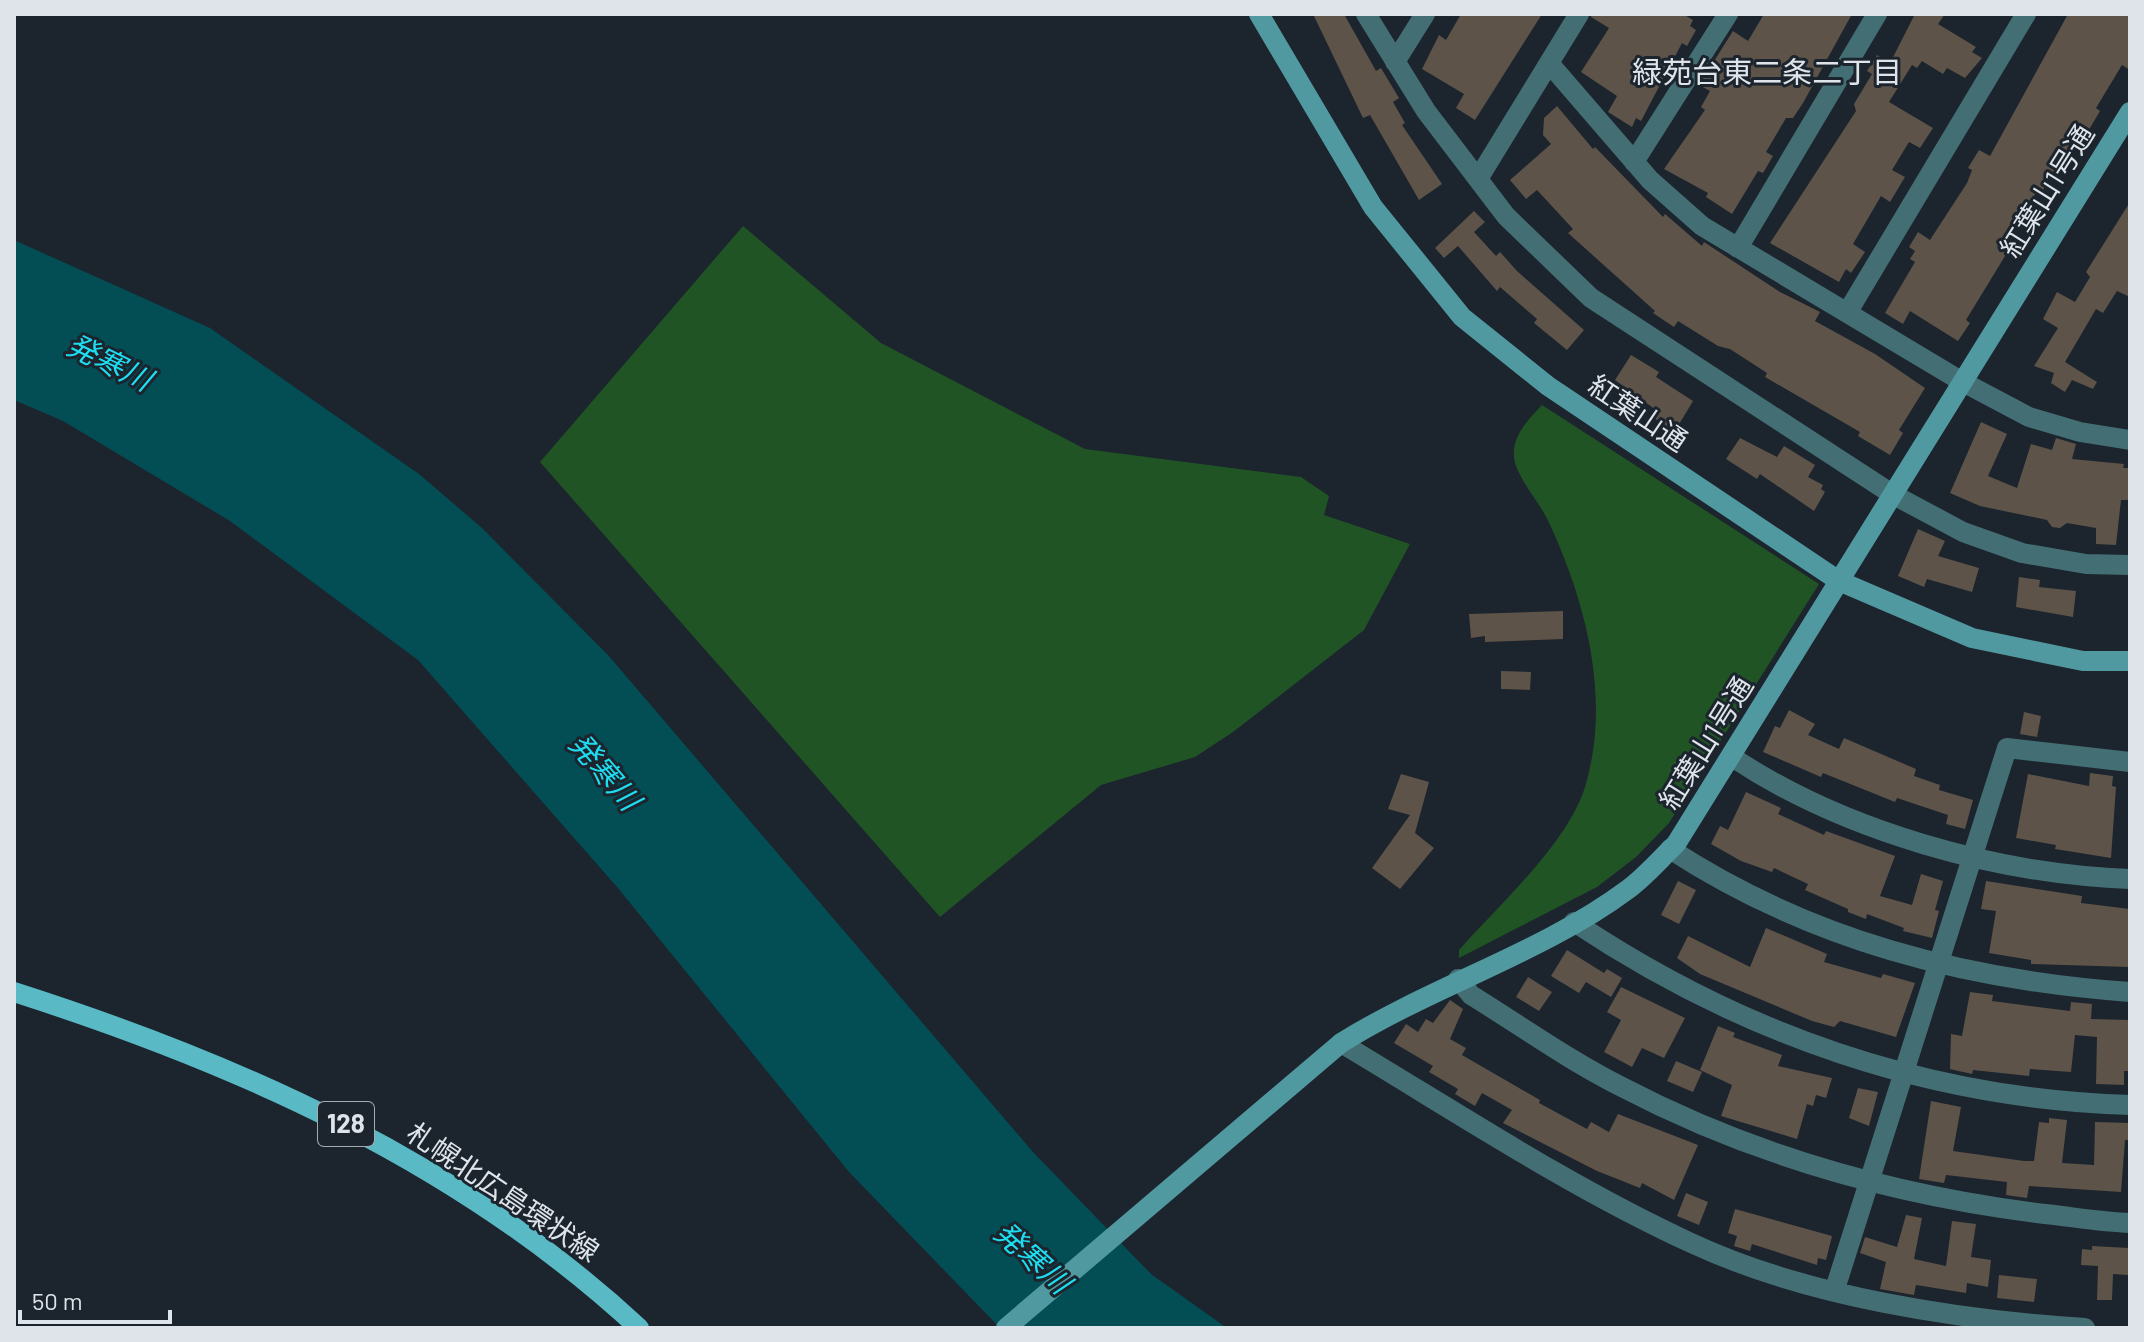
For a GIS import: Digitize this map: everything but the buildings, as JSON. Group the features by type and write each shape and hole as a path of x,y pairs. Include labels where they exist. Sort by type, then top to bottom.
{"main road":[{"name":"札幌北広島環状線","path":"14,992 233,1070 361,1132 492,1212 562,1263 639,1328"}],"street":[{"name":"紅葉山通","path":"1259,14 1373,207 1462,317 1548,386 1839,581 1972,638 2083,661 2130,661"},
{"path":"1366,14 1426,111 1506,216 1591,298 1892,494 1963,532 2022,553 2086,564 2130,565"},
{"path":"1395,62 1425,14"},
{"path":"1478,179 1579,14"},
{"path":"1634,162 1728,14"},
{"path":"1738,248 1877,14"},
{"path":"1847,313 2026,14"},
{"path":"1549,63 1634,162 1702,226 1961,381 2029,417 2080,432 2130,440"},
{"name":"紅葉山1号通","path":"1006,1328 1341,1043 1390,1012 1574,922 1628,889 1670,849 1732,757 1961,381 2130,112"},
{"path":"1835,1289 2007,748 2130,762"},
{"path":"1732,757 1773,785 1826,809 1973,857 2093,878 2130,879"},
{"path":"1670,849 1728,887 1787,915 1854,941 2015,981 2130,992"},
{"path":"1574,922 1652,973 1803,1042 1902,1073 2006,1096 2130,1105"},
{"path":"1458,979 1471,995 1619,1086 1697,1124 1783,1158 1869,1182 1990,1207 2130,1223"},
{"path":"1341,1043 1510,1145 1691,1243 1783,1276 1894,1305 2013,1324 2085,1328"}],"green space":[{"path":"743,226 881,343 1085,449 1301,477 1329,496 1324,515 1410,544 1364,630 1233,732 1195,757 1101,785 940,917 540,462"},
{"path":"1542,405 1819,584 1669,823 1636,857 1597,887 1459,958 1459,950 1530,873 1564,830 1585,787 1592,754 1596,721 1595,688 1584,621 1551,527 1515,463 1517,438"}],"water":[{"name":"発寒川","path":"14,240 210,328 419,474 482,528 608,655 1033,1152 1151,1274 1227,1328 1000,1328 849,1172 617,887 418,660 230,521 63,421 14,400"}],"district":[{"name":"緑苑台東二条二丁目","path":"1767,73"}]}
